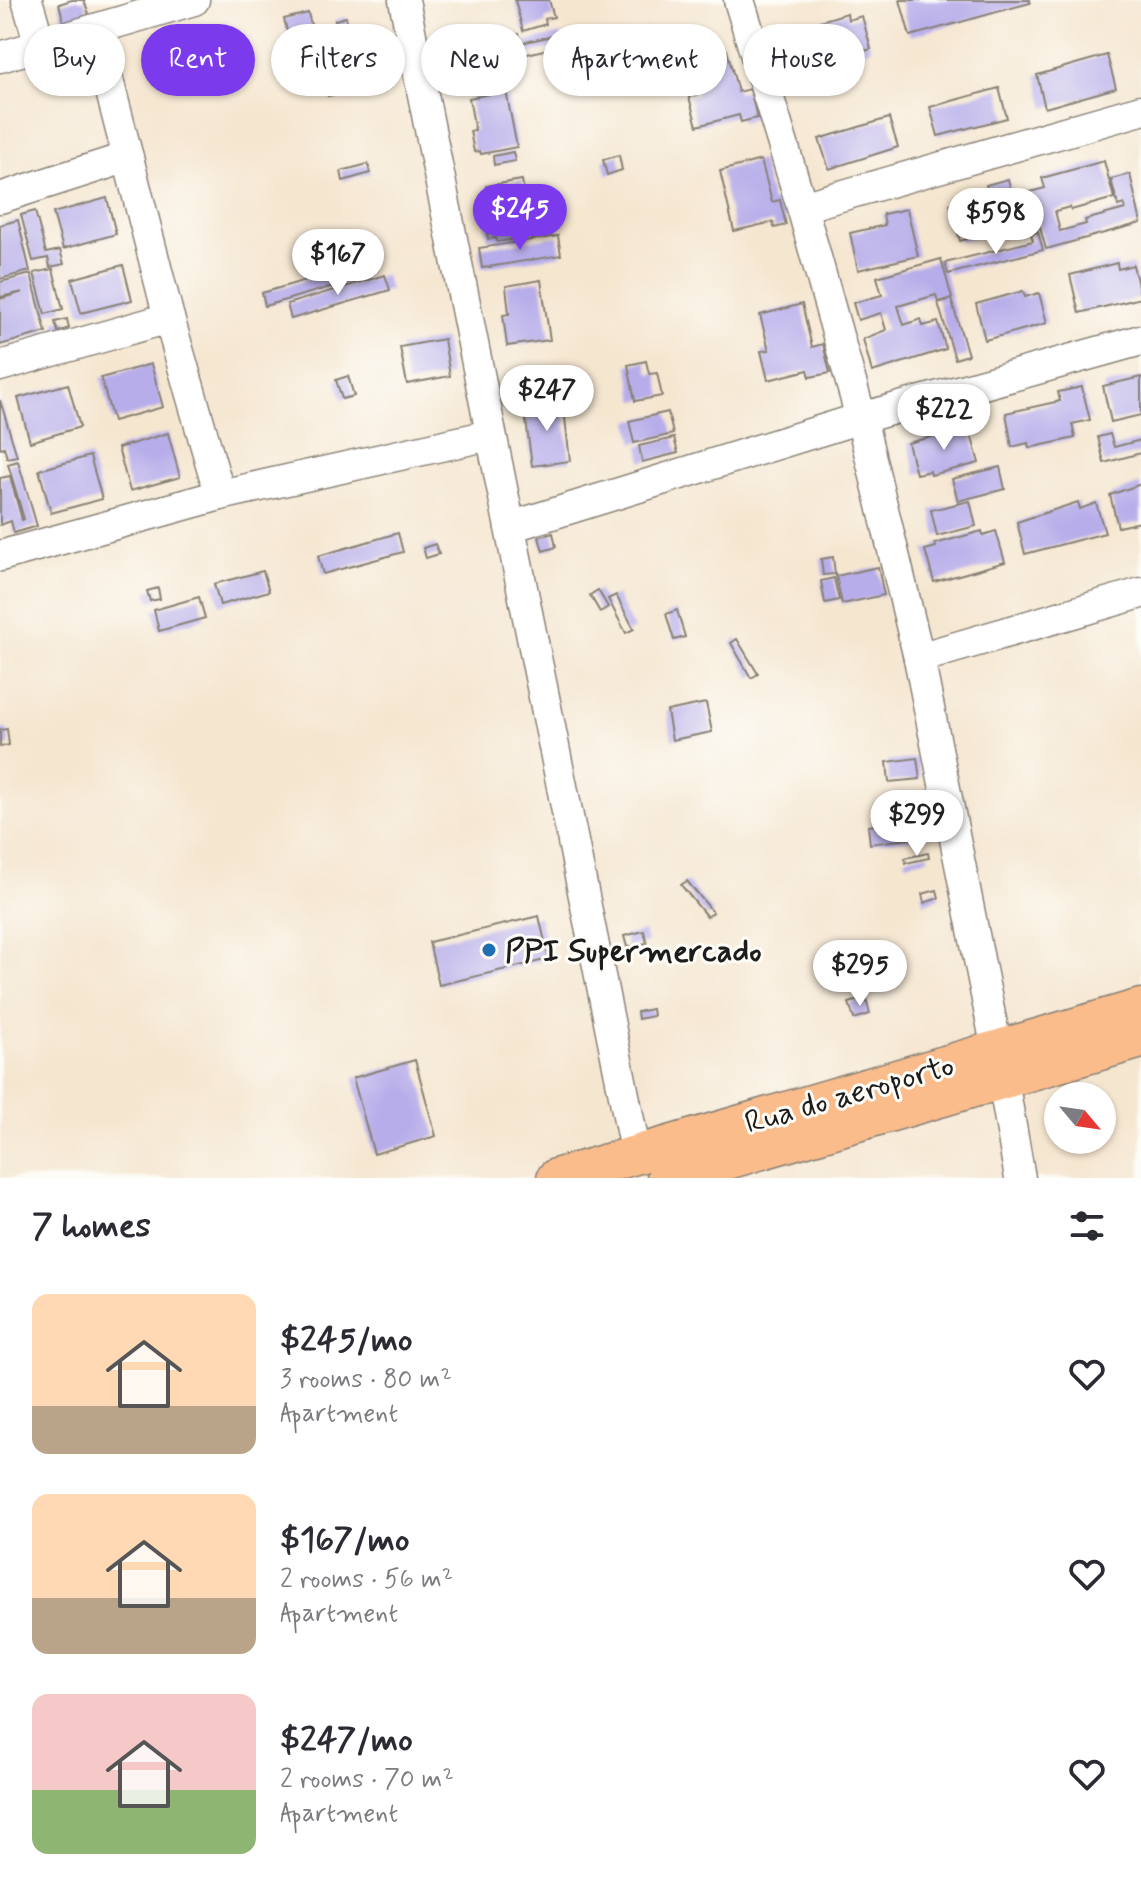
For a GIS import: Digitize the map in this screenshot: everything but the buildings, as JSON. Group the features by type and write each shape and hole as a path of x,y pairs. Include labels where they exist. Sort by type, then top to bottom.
{"main road":[{"name":"Rua do aeroporto","path":"666,1178 1000,1065 1141,1008"},
{"name":"Rua do aeroporto","path":"556,1178 636,1155 1000,1065 1141,1039"}],"street":[{"path":"27,0 34,24"},
{"path":"112,24 194,0"},
{"path":"404,0 636,1155"},
{"path":"739,0 802,207 861,418 919,658 1020,1178"},
{"path":"0,57 24,50"},
{"path":"112,96 169,318 220,495"},
{"path":"802,207 1141,110"},
{"path":"0,198 128,157"},
{"path":"0,366 169,318"},
{"path":"510,527 861,418 1141,340"},
{"path":"0,556 220,495 490,435"},
{"path":"919,658 1141,593"}],"place":[{"name":"PPI Supermercado","path":"489,950"}]}
